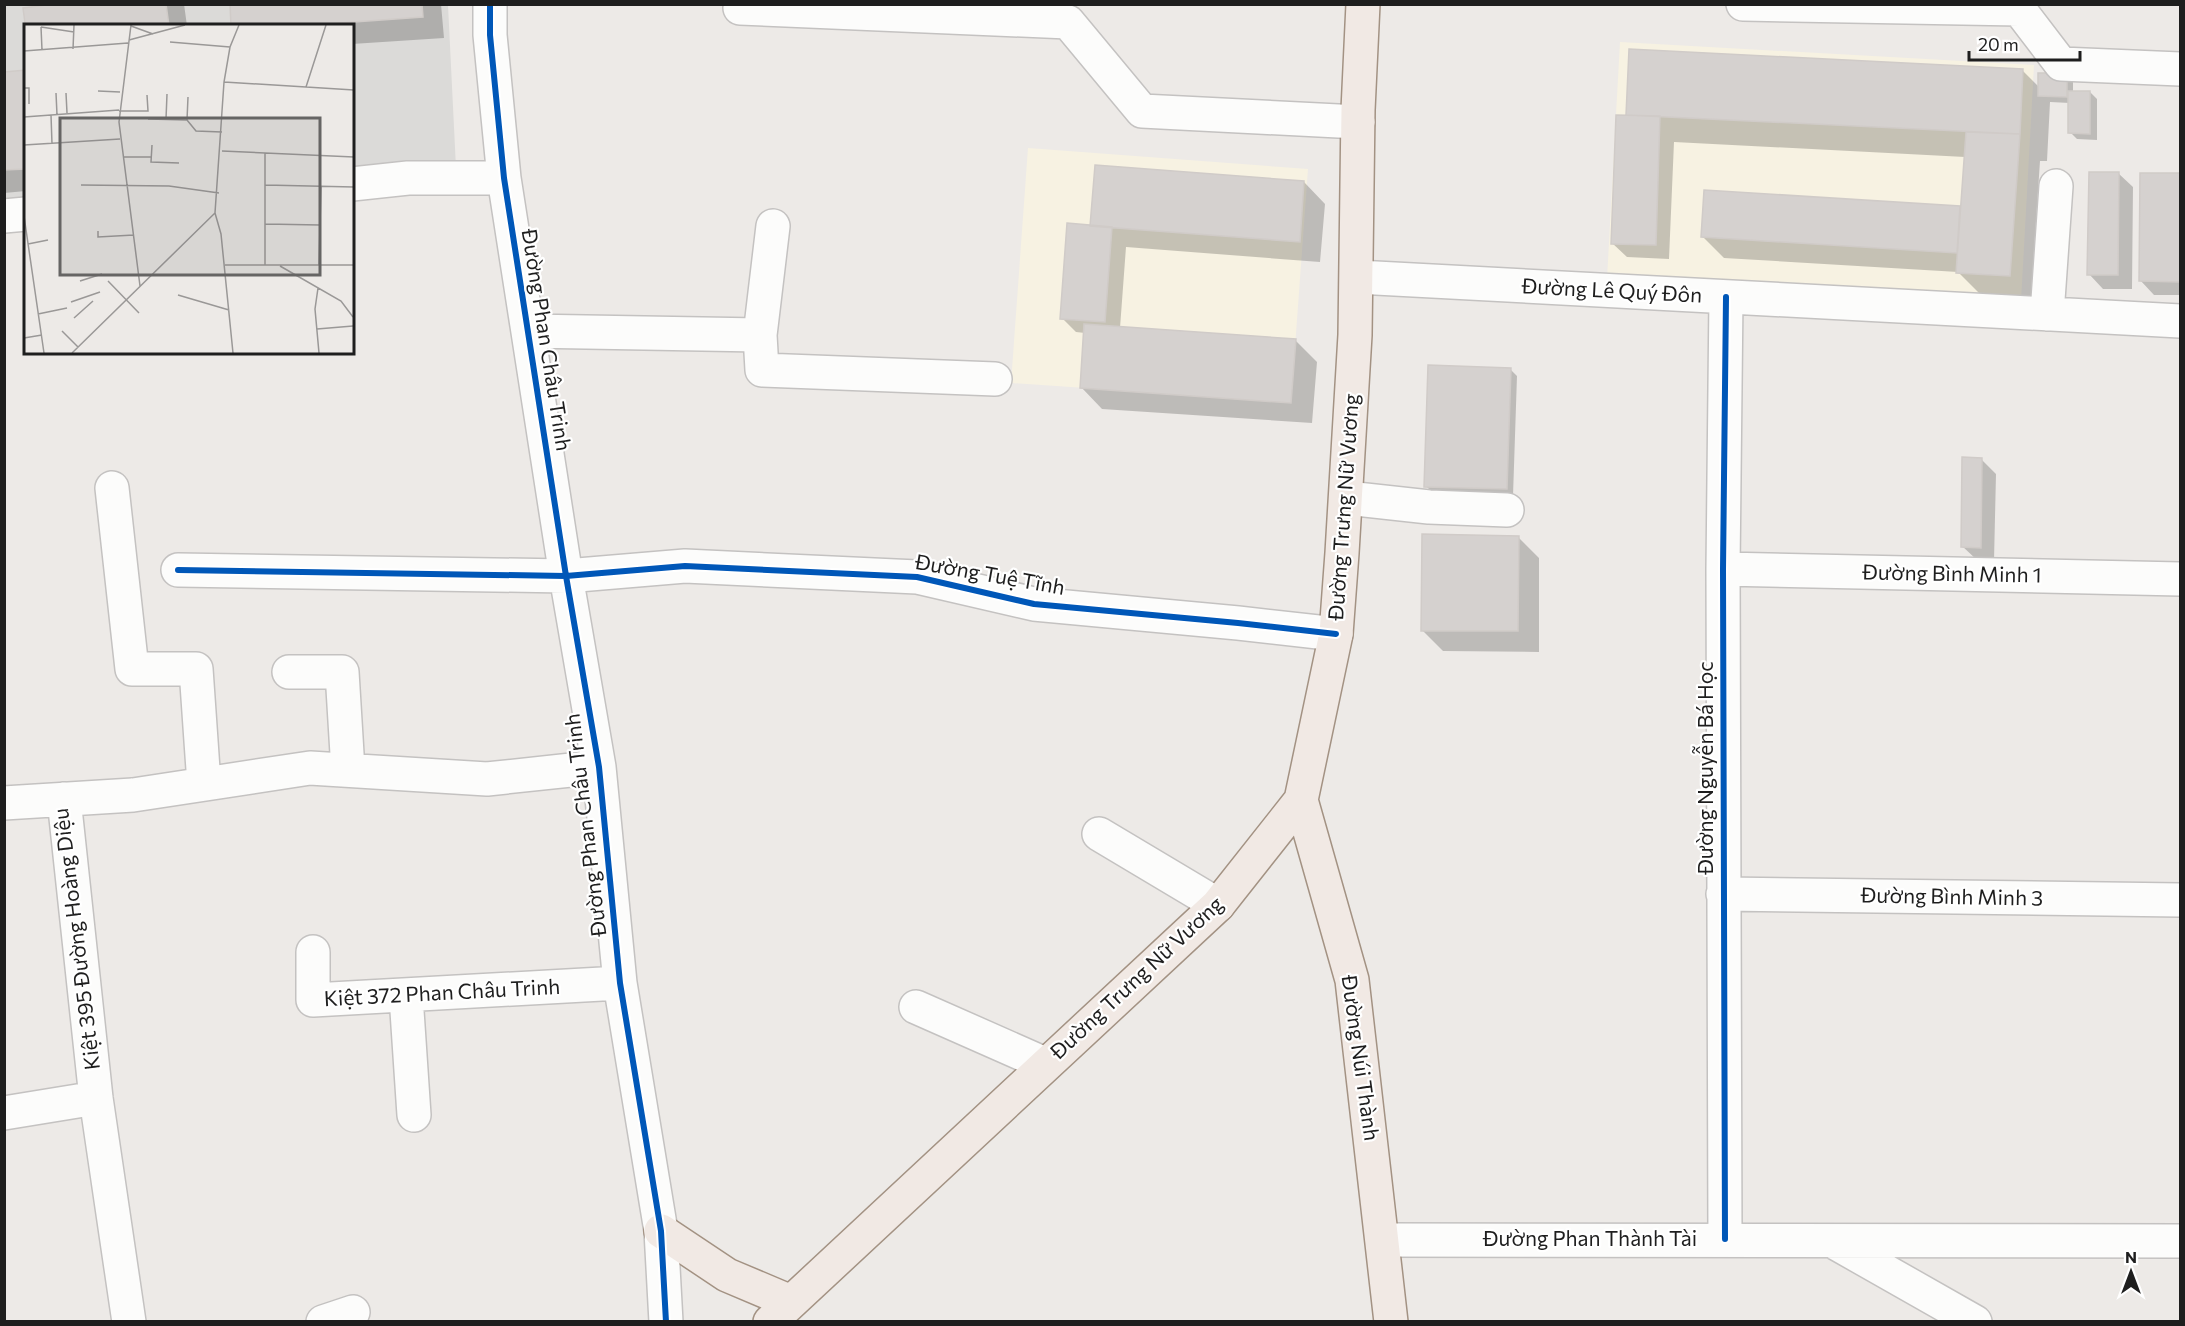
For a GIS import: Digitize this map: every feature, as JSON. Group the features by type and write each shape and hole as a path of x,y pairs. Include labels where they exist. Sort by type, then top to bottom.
{"main road":[{"name":"Đường Trưng Nữ Vương","path":"781,1312 1218,905 1301,800 1336,634 1347,498 1357,277 1358,122 1363,4"},
{"name":"Đường Núi Thành","path":"1301,800 1352,980 1391,1322"},
{"path":"661,1231 781,1312"}],"street":[{"name":"Đường Phan Châu Trinh","path":"490,4 490,35 504,178 566,576 599,766 620,984 661,1231 666,1322"},
{"path":"1743,4 2020,7 2061,64 2181,69"},
{"path":"740,8 1069,13 1142,111 1358,122"},
{"path":"354,184 408,178 504,178"},
{"path":"2047,314 2056,186"},
{"path":"4,216 24,214"},
{"path":"772,226 760,335 762,370 995,379"},
{"name":"Đường Lê Quý Đôn","path":"1357,277 2181,321"},
{"name":"Đường Nguyễn Bá Học","path":"1725,1239 1723,569 1726,297"},
{"path":"528,331 760,335"},
{"path":"112,488 132,669 195,669 204,784"},
{"path":"1347,498 1429,507 1507,510"},
{"name":"Đường Tuệ Tĩnh","path":"178,570 566,576 685,566 917,577 1034,604 1336,634"},
{"name":"Đường Bình Minh 1","path":"1723,569 2181,579"},
{"path":"289,672 342,672 348,770"},
{"path":"64,799 133,795 310,768 487,779 599,766"},
{"name":"Kiệt 395 Đường Hoàng Diệu","path":"4,803 64,799 96,1098 124,1321"},
{"path":"1099,834 1218,905"},
{"name":"Đường Bình Minh 3","path":"1723,894 2181,900"},
{"name":"Kiệt 372 Phan Châu Trinh","path":"313,952 313,1000 620,984"},
{"path":"406,996 414,1115"},
{"path":"916,1007 1045,1064"},
{"path":"4,1113 96,1098"},
{"path":"2180,1241 2181,1227"},
{"name":"Đường Phan Thành Tài","path":"1383,1240 2180,1241"},
{"name":"Đường Phan Thành Tài","path":"1833,1241 1975,1322"}],"shaded area":[{"path":"5,5 448,5 456,168 354,177 354,24 24,24 24,205 5,206"},
{"path":"1620,42 2034,65 2021,301 1607,279"},
{"path":"1028,148 1308,169 1291,402 1011,383"}],"building":[{"path":"54,4 166,4 169,24 25,24 23,8"},
{"path":"230,4 422,4 423,17 326,24 231,24"},
{"path":"1629,49 2023,69 2020,134 1626,115"},
{"path":"24,70 24,169 4,170 4,72"},
{"path":"2038,73 2067,73 2067,97 2038,96"},
{"path":"2068,91 2090,91 2090,134 2068,133"},
{"path":"1616,115 1660,116 1656,245 1611,244"},
{"path":"1966,132 2020,134 2010,276 1956,273"},
{"path":"1095,165 1304,181 1300,242 1090,226"},
{"path":"2089,172 2119,172 2118,275 2087,275"},
{"path":"2140,173 2180,173 2180,282 2139,281"},
{"path":"1704,190 1960,206 1957,253 1701,237"},
{"path":"1067,223 1112,227 1105,322 1060,319"},
{"path":"1084,324 1296,339 1291,403 1080,388"},
{"path":"1428,365 1511,368 1507,489 1424,487"},
{"path":"1962,457 1982,458 1981,548 1961,547"},
{"path":"1422,534 1519,536 1518,631 1421,631"}],"cycle path":[{"path":"490,4 490,35 504,178 566,576 599,767 620,983 661,1231 666,1322"},
{"path":"1725,1239 1723,569 1726,297"},
{"path":"178,570 566,576 685,566 917,577 1034,604 1336,634"}]}
